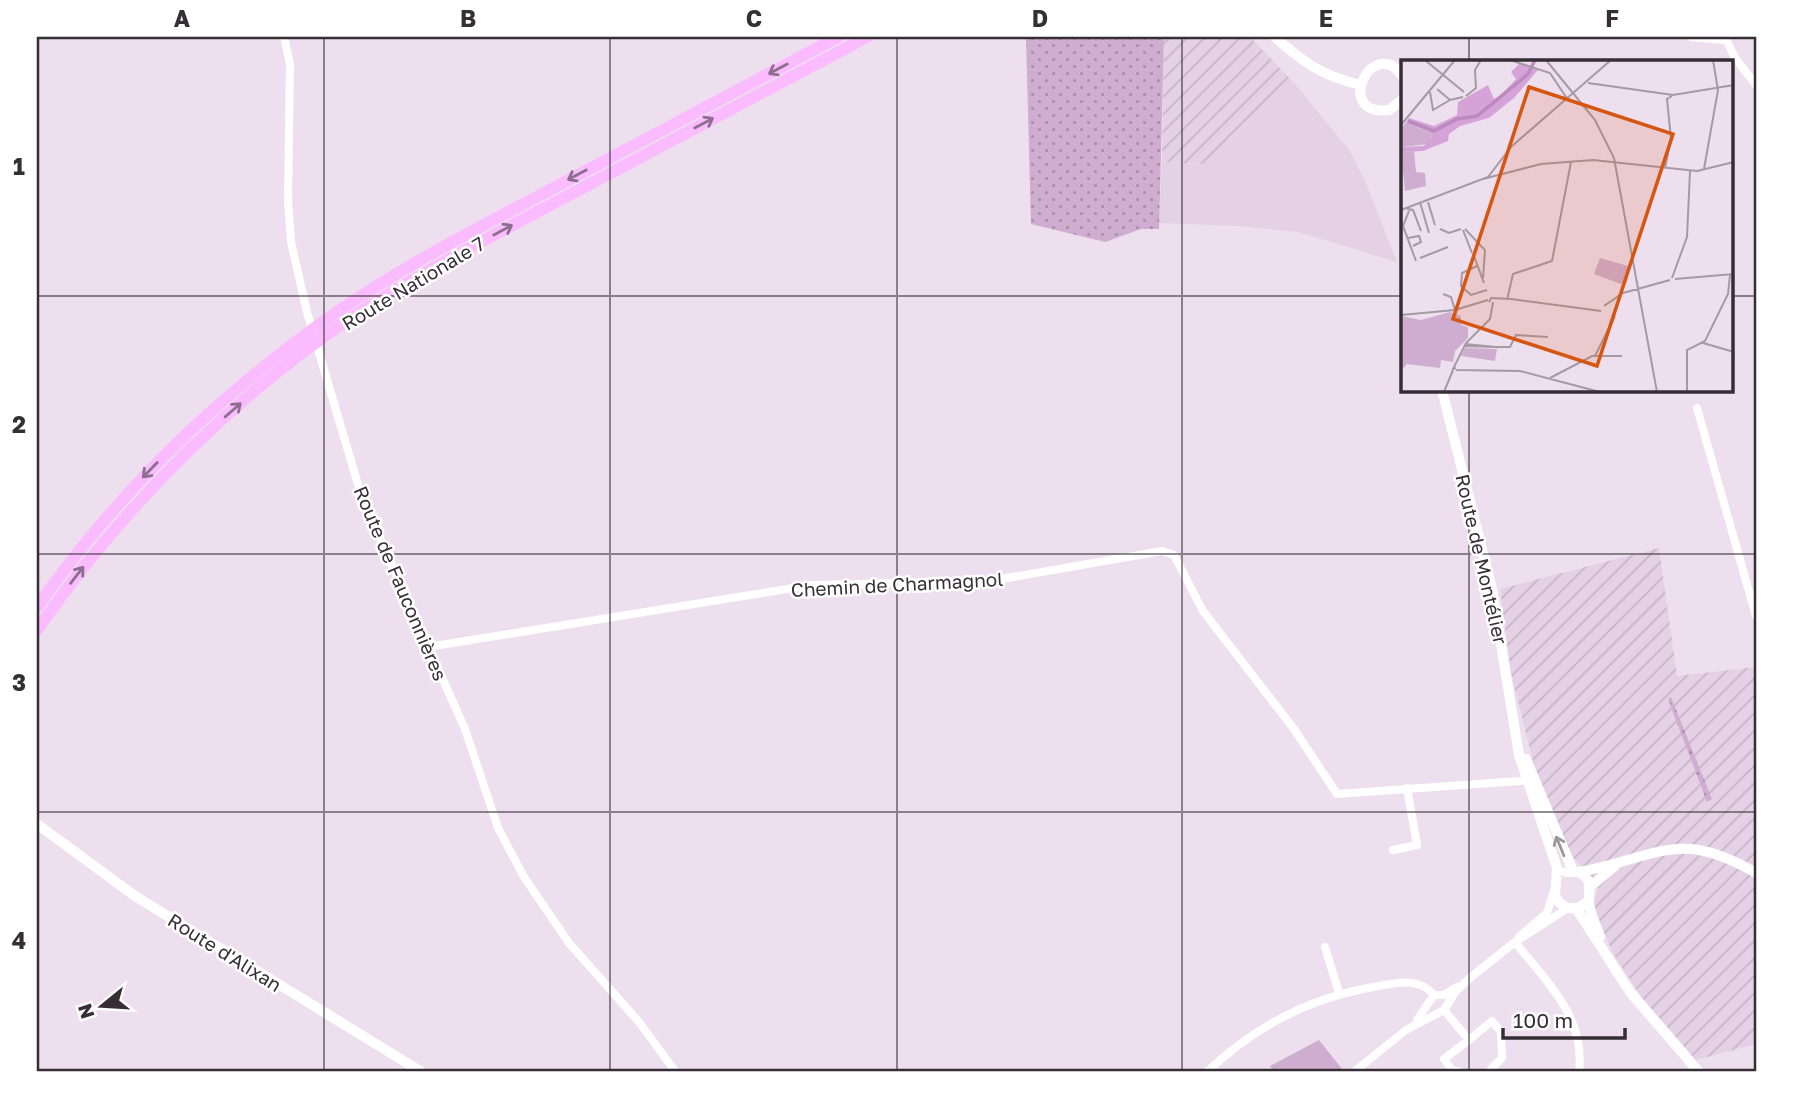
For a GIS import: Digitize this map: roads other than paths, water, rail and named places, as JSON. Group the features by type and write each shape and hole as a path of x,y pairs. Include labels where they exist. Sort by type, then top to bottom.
{"highway":[{"name":"Route Nationale 7","path":"37,607 102,524 173,447 253,375 326,320 446,245 838,37"},
{"name":"Route Nationale 7","path":"37,630 111,533 170,468 250,395 311,346 394,290 456,255 867,37"}],"main road":[{"path":"1275,37 1307,66 1336,79 1360,85"},
{"path":"1401,75 1395,68 1380,65 1366,71 1360,85 1363,100 1374,110 1389,110 1401,101"},
{"name":"Route de Montélier","path":"1443,392 1492,589 1515,730 1558,878"},
{"name":"Route de Montélier","path":"1529,780 1576,872 1591,886"},
{"path":"1576,872 1558,878 1554,891 1558,902 1572,908 1630,992 1698,1071"},
{"path":"1591,886 1589,900 1605,954"},
{"path":"1572,908 1589,900"}],"street":[{"name":"Route de Fauconnières","path":"284,37 290,64 288,201 291,242 307,312 362,498 465,729 498,828 524,877 569,943 639,1022 675,1071"},
{"path":"1690,37 1725,39 1756,85"},
{"path":"1697,408 1756,617"},
{"name":"Chemin de Charmagnol","path":"428,647 812,585 990,581 1162,551 1174,555 1203,611 1294,729 1336,794 1529,780"},
{"path":"1393,850 1417,845 1407,788"},
{"name":"Route d'Alixan","path":"37,824 135,896 419,1071"},
{"path":"1576,872 1666,849 1694,849 1717,853 1756,873"},
{"path":"1591,886 1626,859"},
{"path":"1355,1071 1367,1067 1406,1030 1515,942 1547,913 1554,891"},
{"path":"1515,942 1572,908"},
{"path":"1515,942 1573,1018 1578,1038 1579,1071"},
{"path":"1325,947 1339,993"},
{"path":"1208,1071 1236,1046 1270,1023 1339,993 1413,982 1427,987 1469,1040"},
{"path":"1458,1071 1452,1069 1444,1059 1492,1021 1501,1032 1502,1058 1491,1070"}]}
